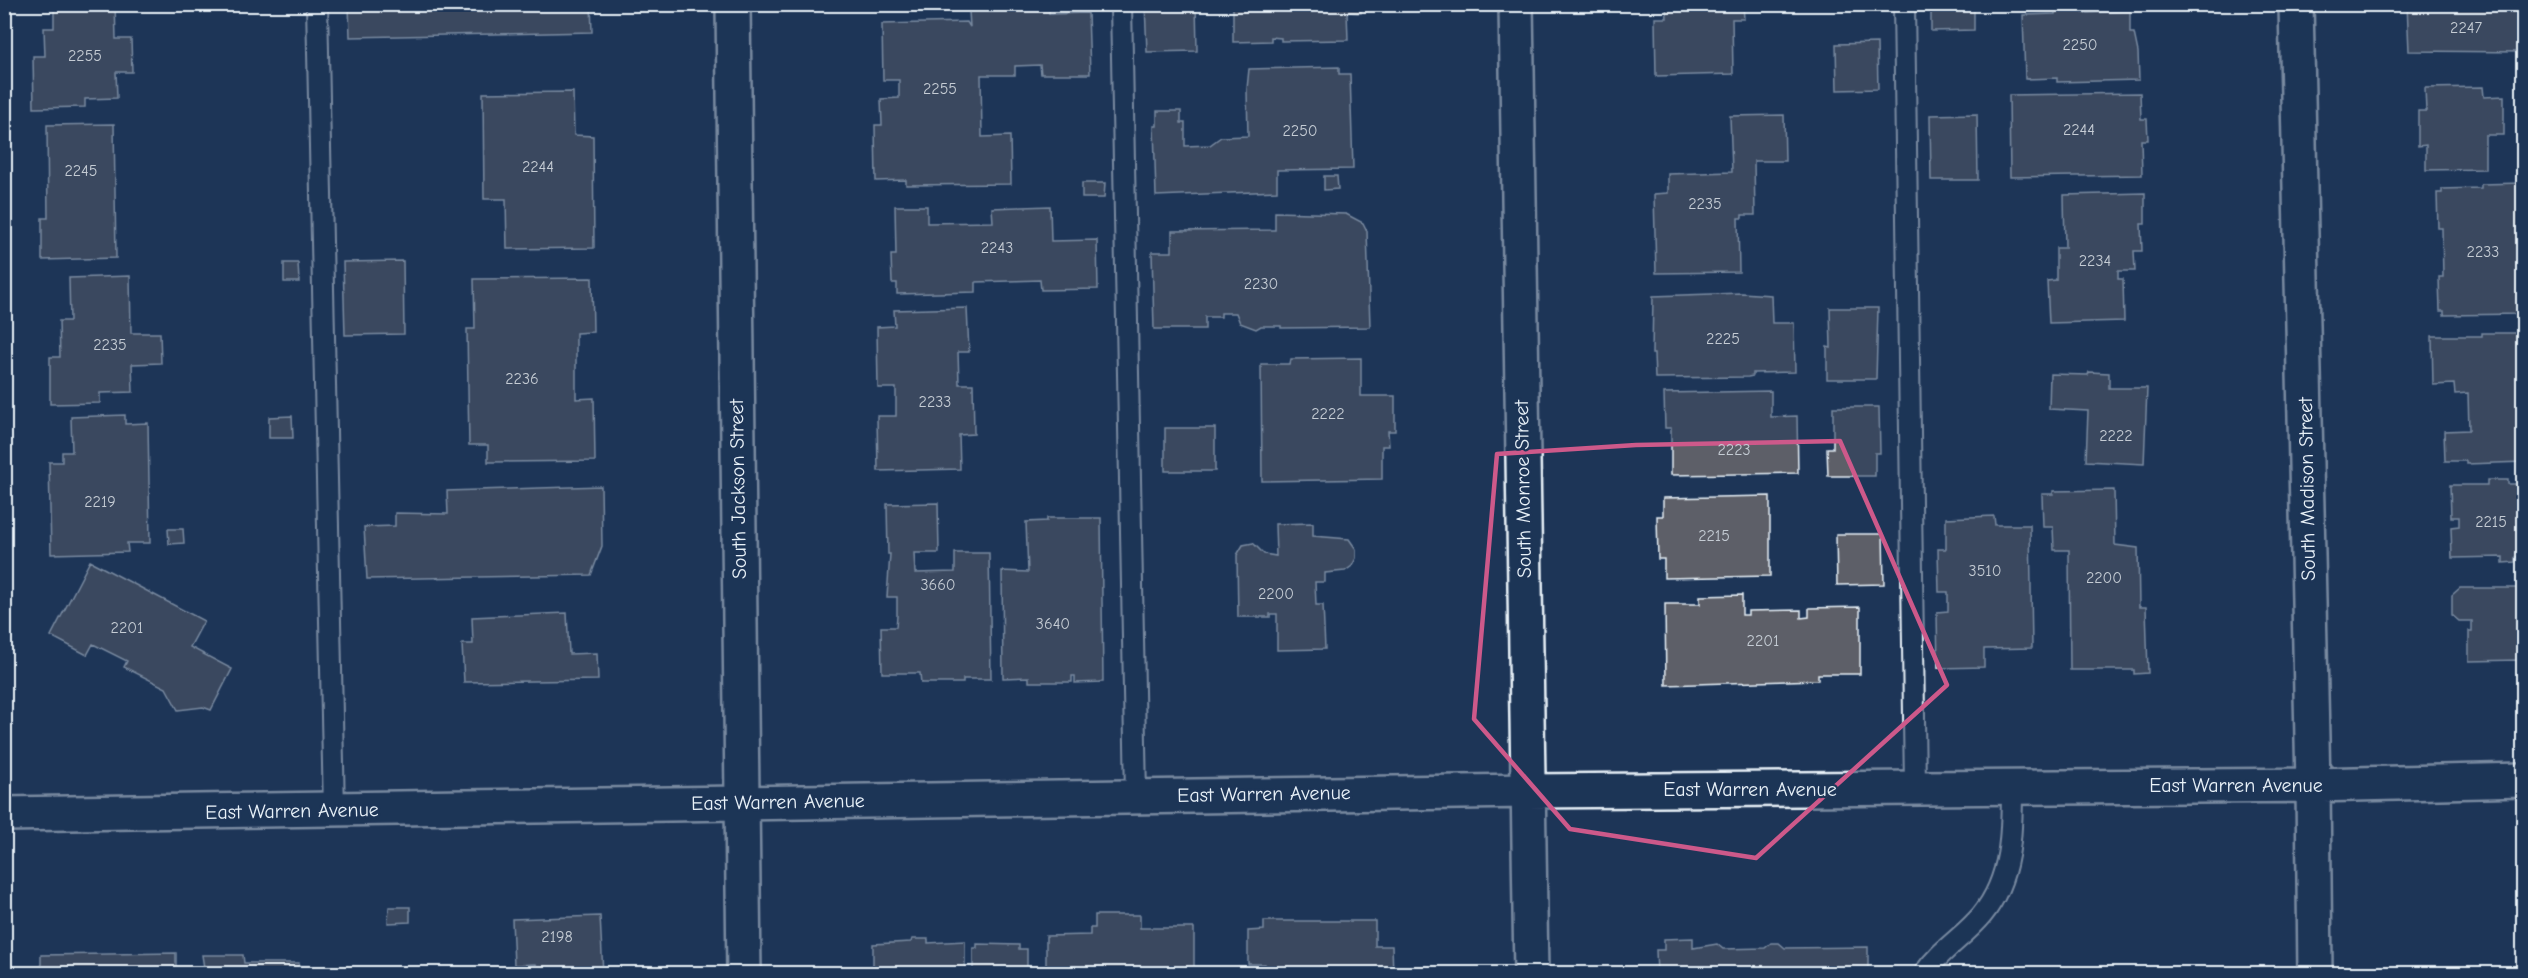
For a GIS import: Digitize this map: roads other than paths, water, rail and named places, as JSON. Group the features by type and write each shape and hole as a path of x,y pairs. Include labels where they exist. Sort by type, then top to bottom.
{"street":[{"name":"South Jackson Street","path":"733,4 744,974"},
{"name":"South Monroe Street","path":"1516,4 1531,974"},
{"name":"South Madison Street","path":"2296,4 2315,974"},
{"name":"East Warren Avenue","path":"4,814 334,811 1136,796 2313,785 2523,780"}],"lane":[{"path":"317,4 334,811"},
{"path":"1121,4 1136,796"},
{"path":"1904,4 1915,788"},
{"path":"1924,974 1932,962 1982,915 1997,891 2006,868 2012,837 2012,787"}]}
